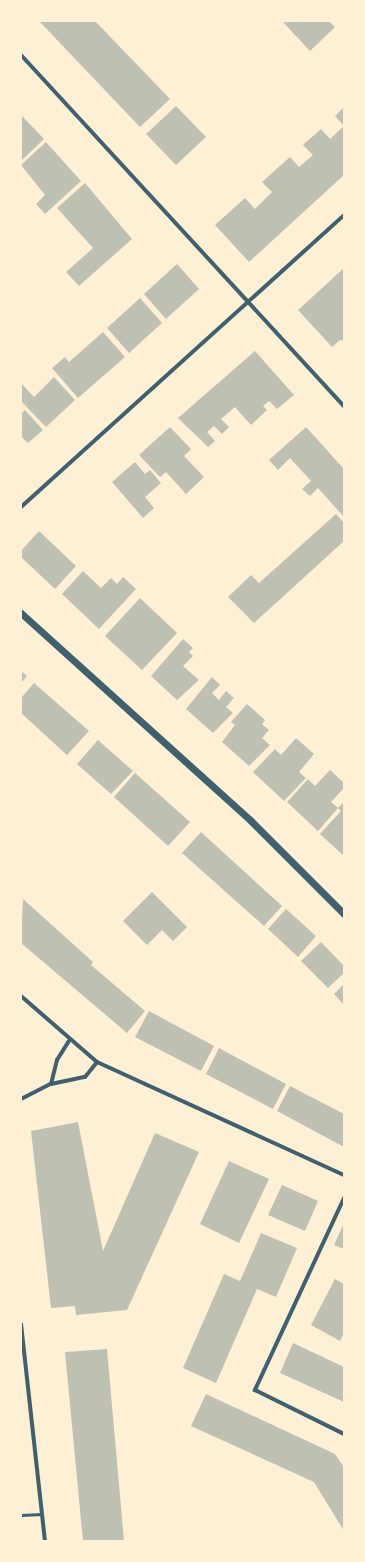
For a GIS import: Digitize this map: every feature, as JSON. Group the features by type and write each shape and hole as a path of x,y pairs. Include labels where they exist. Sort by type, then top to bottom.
{"street":[{"path":"21,55 344,406"},
{"path":"21,507 344,215"},
{"path":"21,613 250,820 344,914"},
{"path":"21,996 70,1041 97,1062 344,1175"},
{"path":"51,1084 57,1060 70,1041"},
{"path":"21,1098 51,1084 85,1077 97,1062"},
{"path":"344,1198 255,1390 344,1434"},
{"path":"21,1324 45,1541"}],"lane":[{"path":"21,1515 42,1514"}],"building":[{"path":"39,21 95,21 170,99 140,127"},
{"path":"282,21 329,21 335,27 310,51"},
{"path":"176,106 206,137 176,165 146,134"},
{"path":"344,107 344,126 335,116"},
{"path":"21,115 44,139 21,161"},
{"path":"344,126 344,175 249,262 215,225 245,198 255,209 272,192 262,182 290,157 299,167 313,155 303,145 321,129 330,139"},
{"path":"46,142 81,181 45,214 36,204 45,195 21,165"},
{"path":"85,183 132,239 79,286 66,272 93,248 57,208"},
{"path":"177,264 199,289 166,319 144,294"},
{"path":"344,268 344,341 340,340 332,347 298,310"},
{"path":"140,298 162,323 129,353 107,328"},
{"path":"103,332 125,357 78,398 52,368 65,357 69,362"},
{"path":"255,351 294,395 277,409 269,401 263,406 267,410 251,425 235,407 221,419 229,427 222,434 214,426 207,432 215,441 208,447 178,418"},
{"path":"54,377 75,400 46,427 21,401 21,383 34,397"},
{"path":"25,410 43,430 28,443 21,436 21,414"},
{"path":"170,427 191,449 184,456 204,477 186,494 166,472 160,477 139,455"},
{"path":"306,427 344,469 344,517 318,488 310,496 302,489 311,481 290,458 278,470 269,460"},
{"path":"135,462 145,474 150,470 161,483 145,497 154,508 143,518 112,482"},
{"path":"336,514 344,523 344,541 254,623 228,597 251,575 259,583"},
{"path":"39,531 76,566 55,589 21,557 21,551"},
{"path":"83,571 101,588 111,578 117,584 123,577 136,589 99,629 62,594"},
{"path":"140,598 177,633 142,670 105,636"},
{"path":"183,639 193,648 189,652 193,656 183,666 199,680 177,700 151,676"},
{"path":"21,671 27,676 21,683"},
{"path":"212,677 220,685 212,693 219,700 226,691 234,698 226,707 233,713 213,733 186,709"},
{"path":"34,683 89,731 67,755 21,713 21,698"},
{"path":"247,704 265,720 262,724 269,730 262,738 270,745 249,766 222,742 235,725 231,722"},
{"path":"296,738 314,754 299,772 306,778 284,801 253,772 275,749 281,755"},
{"path":"98,740 133,771 111,794 77,764"},
{"path":"330,770 344,783 344,788 331,802 338,808 318,831 287,802 308,779 315,786"},
{"path":"135,773 190,822 168,846 114,797"},
{"path":"344,802 344,856 320,834 341,811 338,808"},
{"path":"201,832 282,906 264,926 182,853"},
{"path":"152,892 187,927 173,941 162,930 147,945 123,921"},
{"path":"23,899 93,962 91,965 145,1011 127,1033 21,943"},
{"path":"286,909 316,936 298,957 268,929"},
{"path":"321,942 344,966 344,973 328,988 301,961"},
{"path":"344,984 344,1005 334,994"},
{"path":"149,1011 214,1046 201,1071 135,1037"},
{"path":"219,1048 286,1084 273,1109 206,1074"},
{"path":"290,1086 344,1114 344,1147 277,1111"},
{"path":"78,1122 103,1251 155,1133 199,1152 127,1310 76,1315 75,1306 51,1308 31,1131"},
{"path":"229,1161 269,1179 239,1243 200,1224"},
{"path":"282,1185 318,1201 305,1231 268,1215"},
{"path":"344,1223 344,1249 334,1245"},
{"path":"261,1233 297,1248 276,1297 257,1289 216,1383 183,1368 224,1274 240,1281"},
{"path":"335,1279 344,1284 344,1333 340,1341 311,1325"},
{"path":"293,1343 344,1367 344,1402 280,1373"},
{"path":"107,1349 124,1541 83,1541 65,1352"},
{"path":"206,1394 335,1454 344,1467 344,1531 314,1482 191,1426"}]}
